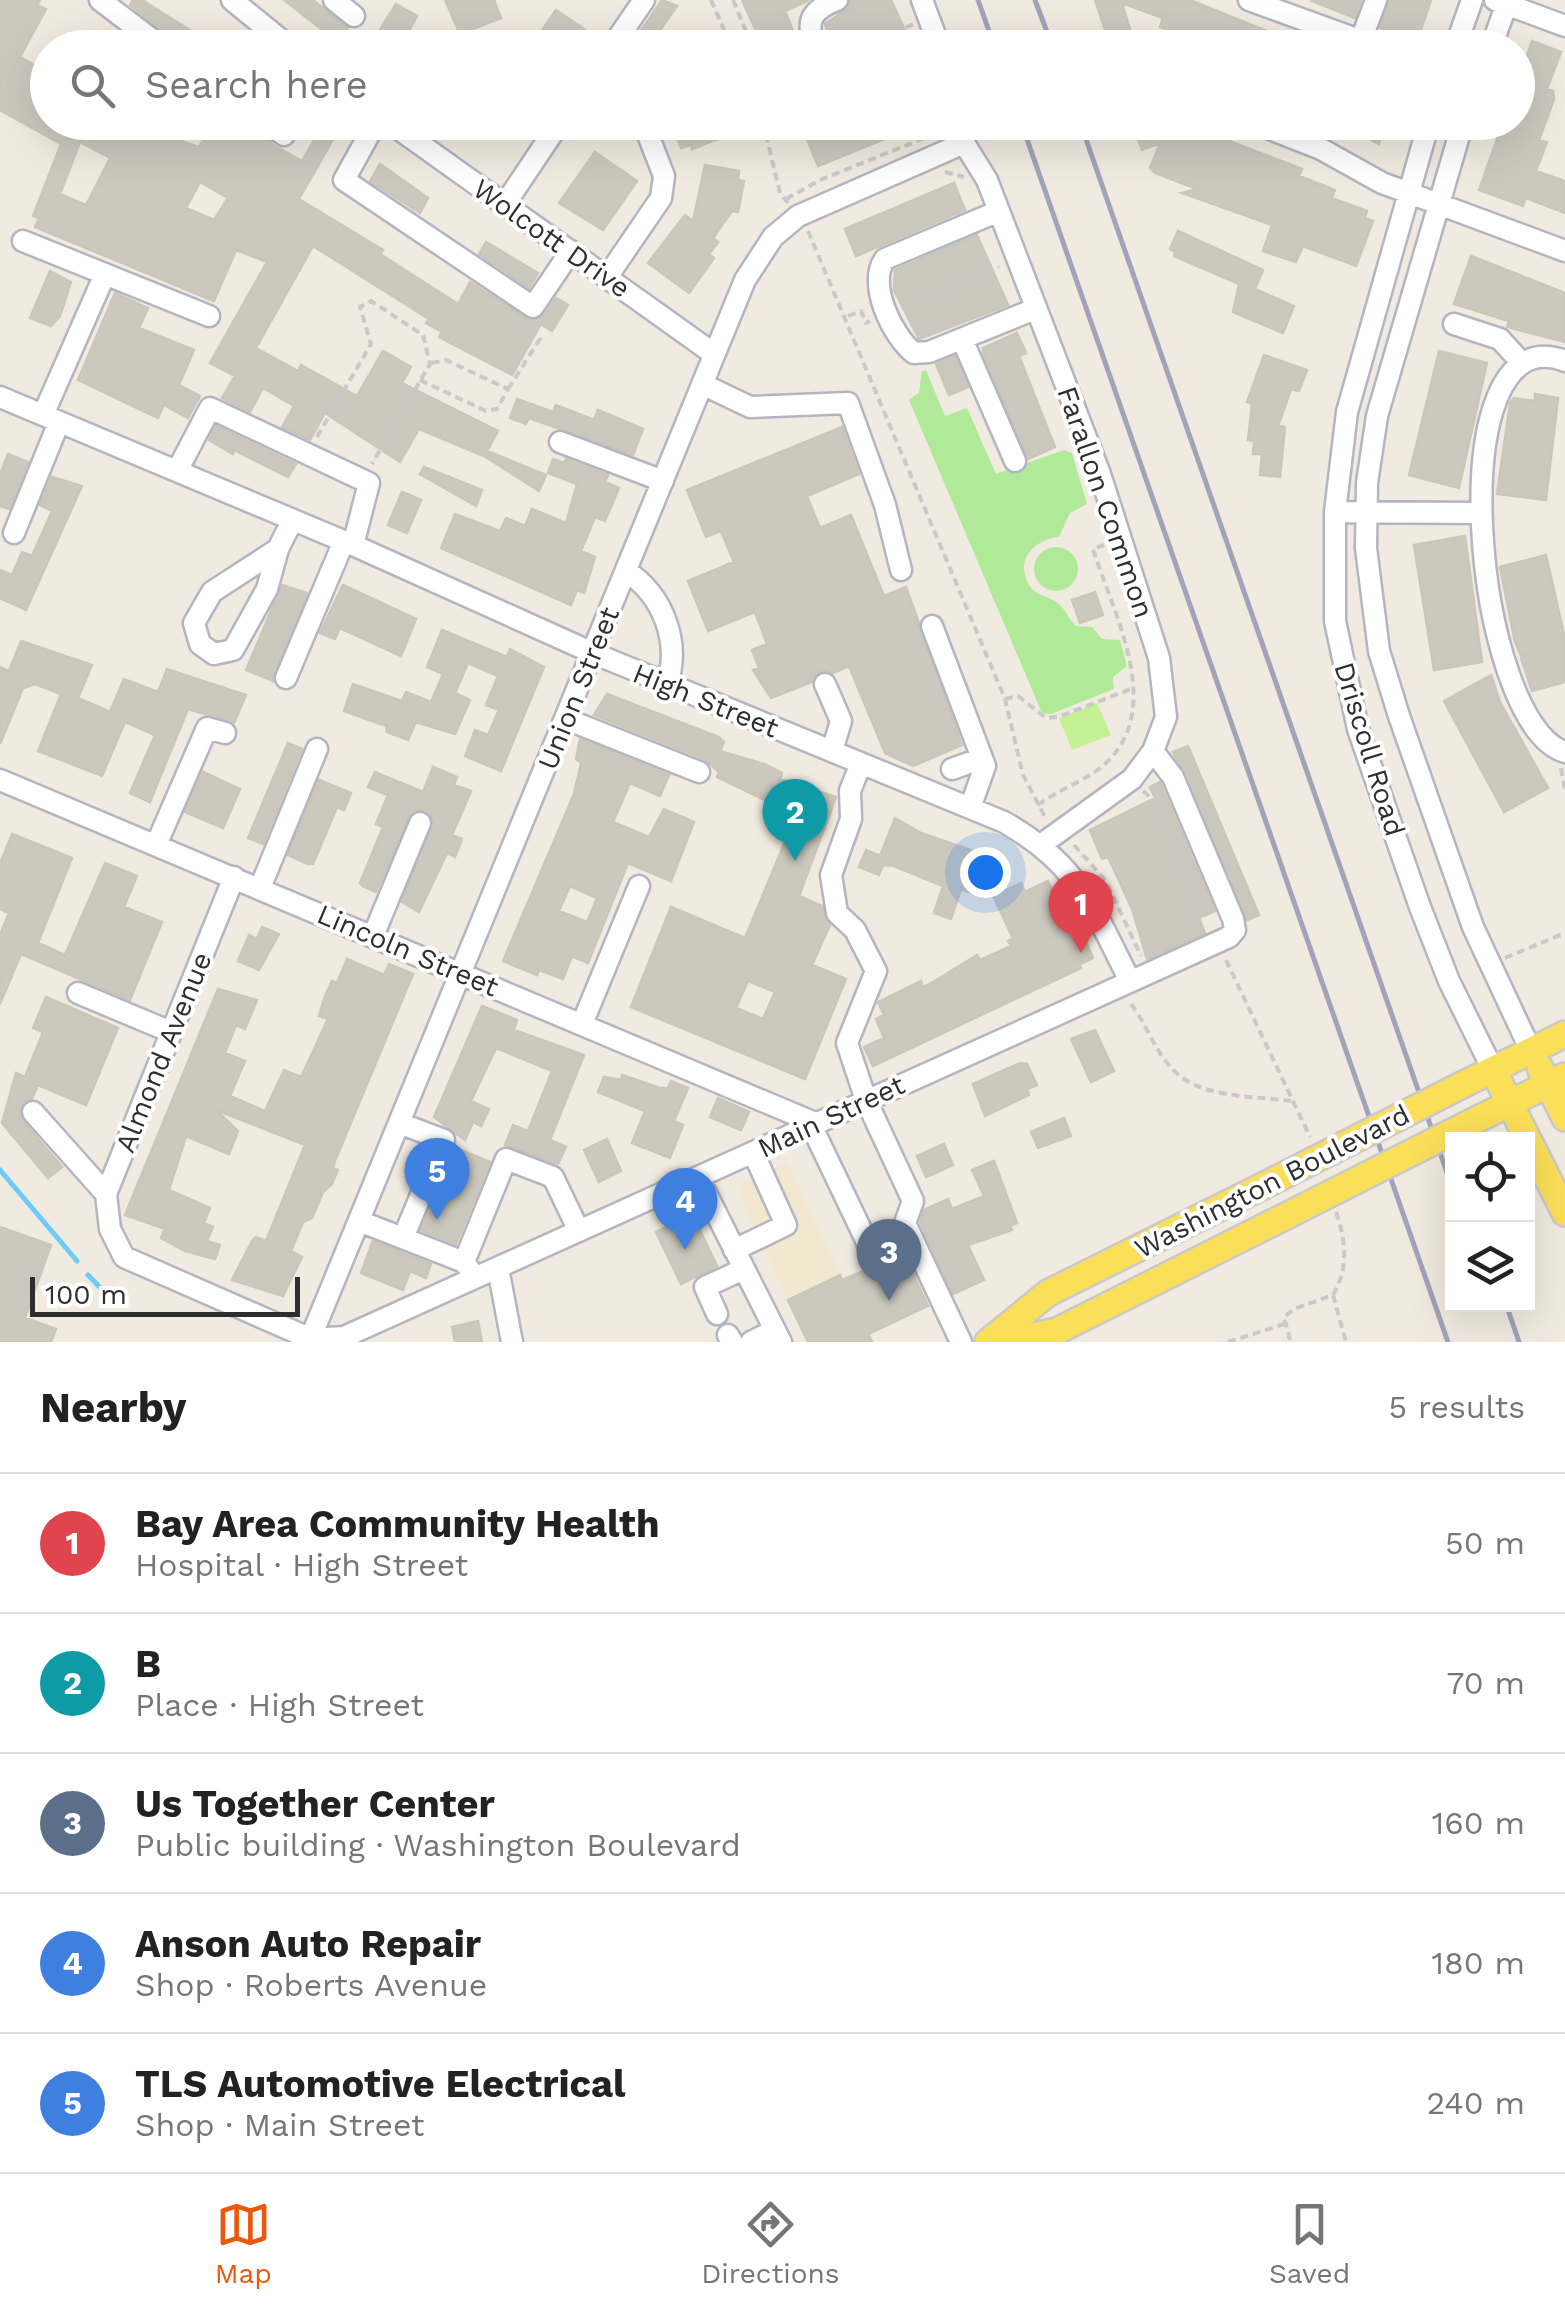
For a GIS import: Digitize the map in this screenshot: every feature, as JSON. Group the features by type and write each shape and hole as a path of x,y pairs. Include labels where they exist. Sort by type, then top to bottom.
{"main road":[{"name":"Washington Boulevard","path":"988,1342 1048,1293 1565,1034"},
{"path":"1531,1051 1556,1080 1565,1118"},
{"path":"1493,1070 1565,1213"},
{"name":"Washington Boulevard","path":"1004,1342 1056,1330 1556,1080"}],"street":[{"path":"334,0 354,16"},
{"path":"624,30 644,0"},
{"path":"808,30 810,17 819,7 837,0"},
{"path":"922,0 933,30"},
{"path":"1249,0 1332,30"},
{"path":"1373,30 1376,0"},
{"path":"1461,30 1472,0"},
{"path":"98,1 138,30"},
{"path":"1496,30 1504,1 1565,26"},
{"path":"244,4 272,30"},
{"path":"366,140 344,180 533,307 571,252"},
{"name":"Wolcott Drive","path":"414,140 714,354"},
{"path":"505,204 548,140"},
{"path":"607,277 661,198 664,176 650,140"},
{"name":"Union Street","path":"310,1341 745,280 792,208 945,140"},
{"name":"Farallon Common","path":"966,140 1036,309 1122,540 1159,658 1166,717 1153,751 1132,779 1049,837"},
{"path":"1300,140 1409,194 1565,251"},
{"name":"Driscoll Road","path":"1424,140 1351,396 1335,512 1335,621 1355,716 1434,944 1493,1070"},
{"name":"Driscoll Road","path":"1457,140 1377,416 1366,512 1369,582 1383,666 1489,964 1531,1051"},
{"path":"998,212 885,259 877,270 877,283 901,343 914,353 962,339 1036,309"},
{"path":"23,240 209,316"},
{"path":"14,534 51,418 105,274"},
{"path":"1454,324 1500,339 1520,362"},
{"path":"962,339 1015,461"},
{"path":"1565,360 1550,355 1520,362 1498,392 1486,434 1481,513 1495,631 1515,689 1538,732 1565,752"},
{"path":"702,384 750,408 848,402 885,505 902,570"},
{"name":"High Street","path":"0,397 349,543 593,654 1049,837 1140,977"},
{"path":"177,470 210,408 369,483 349,543 286,678"},
{"path":"560,442 663,480"},
{"path":"1335,512 1481,513"},
{"path":"278,549 212,592 194,623 200,644 214,654 233,650 246,630 267,589 278,549 292,520"},
{"path":"626,571 648,585 672,639 676,658 668,684"},
{"path":"932,626 985,766 970,808"},
{"path":"825,684 841,721 832,751"},
{"path":"566,719 699,772"},
{"path":"156,845 207,728 225,733"},
{"path":"260,888 317,749"},
{"name":"Main Street","path":"310,1341 344,1337 470,1270 498,1268 1236,930 1174,777 1153,751"},
{"path":"952,769 982,758"},
{"path":"861,763 850,792 852,819 832,875 838,912 854,930 876,970 847,1044 866,1100 913,1201 906,1223 960,1342"},
{"name":"Lincoln Street","path":"1,784 234,877 813,1124"},
{"path":"373,936 420,823"},
{"name":"Almond Avenue","path":"234,877 106,1194 110,1229 124,1258 310,1341"},
{"path":"582,1024 639,886"},
{"path":"78,993 171,1032"},
{"path":"33,1112 106,1194"},
{"path":"399,1122 444,1140 403,1238"},
{"path":"813,1124 876,1261"},
{"path":"717,1314 704,1287 786,1225 752,1152"},
{"path":"359,1222 470,1270 506,1159 553,1177 580,1230"},
{"path":"698,1177 778,1336 751,1342"},
{"path":"498,1268 512,1342"}],"path":[{"path":"712,0 724,30"},
{"path":"733,0 746,30"},
{"path":"900,30 914,24"},
{"path":"769,140 792,208 812,236 1005,699 1023,775 1049,837 1106,881 1140,977 1131,1004 1165,1062 1182,1079 1206,1091 1294,1101"},
{"path":"792,208 820,180 920,140"},
{"path":"847,317 861,311 866,323 999,267"},
{"path":"307,454 371,344 360,308 370,301 423,335 430,364"},
{"path":"420,380 486,411 498,408 540,339 527,330 533,307"},
{"path":"363,480 430,364 446,360 508,389"},
{"path":"1038,805 1111,759 1130,727 1132,688 1126,652 1093,549 1122,540"},
{"path":"1005,699 1018,696 1046,718 1058,717 1132,688"},
{"path":"1139,786 1152,799 1202,917"},
{"path":"1489,964 1565,933"},
{"path":"1334,1295 1346,1342"},
{"path":"1228,1342 1284,1324"}],"shaded area":[{"path":"787,1163 872,1342 808,1342 742,1201 740,1189 746,1181"}],"green space":[{"path":"926,370 945,416 967,408 996,474 1064,450 1072,453 1087,504 1070,513 1059,537 1030,551 1025,574 1033,590 1058,603 1076,626 1092,627 1102,639 1120,640 1127,666 1113,677 1114,689 1051,714 1042,713 909,400 919,393 922,371"},
{"path":"1056,547 1072,553 1078,569 1072,585 1056,591 1040,585 1034,569 1040,553"},
{"path":"1097,703 1111,735 1072,750 1059,718"}],"building":[{"path":"0,0 40,0 37,5 46,9 35,30 30,30 20,57 30,63 30,127 0,110"},
{"path":"133,0 142,0 190,30 160,30 130,5"},
{"path":"284,0 313,0 348,28 323,30"},
{"path":"445,0 494,0 501,18 470,30 458,30"},
{"path":"662,0 677,6 660,30 641,30"},
{"path":"742,0 809,0 785,11 793,30 756,30"},
{"path":"851,0 891,0 905,30 827,30 825,24 847,9"},
{"path":"1095,0 1190,0 1264,30 1168,30 1160,27 1163,18 1122,3 1130,30 1105,30"},
{"path":"1310,0 1361,0 1355,18"},
{"path":"1389,0 1431,0 1421,30 1380,28"},
{"path":"396,4 417,16 410,30 380,30"},
{"path":"556,10 586,30 542,30"},
{"path":"1535,42 1561,52 1547,89 1553,91 1554,99 1539,140 1547,142 1536,171 1565,181 1565,213 1526,198 1523,206 1479,190 1497,140 1535,140"},
{"path":"54,140 179,140 199,147 203,140 269,140 302,161 314,140 333,140 299,199 383,250 380,254 458,304 470,282 531,321 544,315 556,298 568,305 552,331 541,324 512,375 439,337 442,332 426,323 429,319 313,246 256,348 298,371 301,365 357,396 383,351 411,367 402,383 498,431 487,451 546,475 539,491 484,456 419,429 400,462 325,413 310,440 282,427 294,406 263,388 250,412 222,398 235,376 210,363 267,262 236,250 214,301 35,227 39,218 33,216 61,144","holes":["80,142 110,158 86,205 60,194","200,182 228,198 214,220 186,208"]},
{"path":"678,140 715,140 692,149 691,145 681,148"},
{"path":"807,140 882,140 818,166"},
{"path":"1138,140 1227,140 1302,169 1299,176 1335,190 1332,198 1367,211 1365,218 1373,221 1356,266 1303,246 1296,262 1263,251 1272,225 1182,193 1197,189 1150,168 1160,143 1142,150"},
{"path":"595,152 637,181 603,230 559,203"},
{"path":"380,164 428,198 420,213 370,181"},
{"path":"705,165 739,171 738,180 744,181 738,212 732,211 713,238 718,242 709,254 714,258 689,293 648,263 685,215 693,221"},
{"path":"954,183 965,210 856,256 845,229"},
{"path":"1178,231 1263,270 1255,289 1294,306 1283,333 1233,312 1239,284 1174,256 1170,249"},
{"path":"977,235 1008,305 919,339 894,290 895,270"},
{"path":"486,242 538,273 529,288 479,254"},
{"path":"1471,256 1565,293 1565,342 1507,327 1509,321 1454,304"},
{"path":"50,271 71,282 60,316 51,326 30,318"},
{"path":"115,293 148,308 139,328 194,350 179,385 200,396 188,418 164,405 158,418 78,380"},
{"path":"1017,333 1026,353 1019,356 1055,447 1028,459 983,353 983,348"},
{"path":"1439,351 1487,363 1459,488 1409,475"},
{"path":"1264,355 1307,370 1299,391 1291,389 1278,426 1285,427 1280,477 1260,475 1262,454 1253,454 1254,441 1248,440 1252,404 1247,402"},
{"path":"955,356 968,387 949,395 936,364"},
{"path":"1535,394 1558,398 1546,500 1497,494 1510,403 1514,398 1535,401"},
{"path":"517,399 553,412 556,405 594,420 598,410 643,429 633,455 529,418 526,424 510,418"},
{"path":"216,426 296,464 288,477 234,450 233,454 209,440"},
{"path":"842,427 859,474 807,496 820,528 851,515 884,596 906,587 962,745 913,766 885,753 849,666 833,673 820,671 812,682 771,698 753,670 759,668 752,650 767,644 755,612 708,631 688,581 734,562 721,531 706,537 687,490"},
{"path":"8,454 28,462 9,509 0,506 0,474"},
{"path":"553,459 564,463 566,459 608,475 605,482 619,488 605,521 595,517 581,551 595,557 584,593 577,590 571,605 441,548 455,514 500,531 506,518 525,526 532,509 566,523 577,484 548,473"},
{"path":"424,467 482,490 476,506 420,474"},
{"path":"52,477 82,486 26,610 0,598 0,570 12,575 22,552 32,556 52,511 40,505"},
{"path":"402,492 421,500 407,533 388,525"},
{"path":"1465,536 1482,662 1434,670 1414,545"},
{"path":"1546,555 1565,639 1565,682 1532,691 1521,658 1529,654 1521,656 1515,642 1500,567"},
{"path":"282,585 307,593 273,681 246,670"},
{"path":"343,585 416,619 401,656 340,628 335,639 320,633"},
{"path":"1095,592 1103,615 1080,623 1072,600"},
{"path":"442,630 507,657 510,649 544,667 501,771 465,756 475,730 488,735 499,710 486,705 498,676 468,663 455,693 470,700 455,734 416,722 408,740 387,732 386,726 344,711 353,684 402,701 406,692 431,702 443,674 427,667"},
{"path":"21,641 92,665 78,698 110,712 124,679 158,692 167,669 246,695 234,723 188,709 150,802 130,793 155,735 125,722 102,776 38,751 61,694 35,684 23,688 0,744 0,667 9,671"},
{"path":"1491,675 1500,702 1548,788 1504,812 1444,701"},
{"path":"607,694 719,737 724,742 720,751 764,764 782,773 780,779 836,797 799,896 822,906 830,925 812,965 846,979 805,1079 631,1007 671,907 745,938 796,815 717,777 719,772 704,759 594,715","holes":["748,981 775,992 763,1019 736,1008"]},
{"path":"580,739 669,775 660,796 630,783 613,822 649,837 664,809 694,822 671,881 628,863 588,963 572,956 563,979 539,970 537,975 503,961 574,794 581,763 576,759","holes":["570,886 597,898 587,922 559,911"]},
{"path":"288,743 302,749 263,844 248,838"},
{"path":"1188,746 1259,915 1247,920 1173,752"},
{"path":"433,767 457,777 454,785 471,791 452,835 462,839 455,857 447,853 419,912 402,902 433,820 424,810 411,813 376,892 364,887 360,883 383,827 376,824 388,795 368,787 375,772 423,792"},
{"path":"203,772 240,789 223,828 185,812"},
{"path":"319,780 351,793 344,810 337,807 313,864 308,864 288,855"},
{"path":"1160,782 1215,911 1199,918 1205,933 1147,959 1132,909 1108,857 1102,859 1090,830 1155,798 1150,787"},
{"path":"895,818 921,833 976,852 974,856 984,860 982,865 993,869 982,897 961,889 951,919 934,913 943,886 894,866 883,865 879,875 859,867 866,850 880,856"},
{"path":"12,834 72,858 38,943 65,955 105,863 137,876 124,907 162,922 130,1000 21,954 0,1004 0,935 9,913 0,909 0,864"},
{"path":"1048,881 1078,940 1084,937 1093,958 1080,964 1081,968 873,1066 864,1047 884,1038 876,1019 884,1015 878,1002 921,981 923,987 930,984 977,955 980,960 1011,946 1008,941 1013,938 993,896 1021,883 1025,892"},
{"path":"262,927 279,934 259,970 238,961 249,935 257,939"},
{"path":"347,959 384,975 389,964 413,974 335,1161 333,1168 338,1170 332,1184 323,1192 312,1218 303,1222 291,1251 302,1257 283,1296 232,1280 252,1241 256,1237 266,1241 305,1145 216,1110 238,1131 229,1154 186,1136 169,1190 210,1208 204,1223 213,1227 207,1241 220,1245 215,1259 185,1251 161,1238 165,1229 125,1215 218,989 257,1000 245,1029 236,1025 225,1053 245,1061 230,1096 265,1111 284,1070 301,1077 328,1019 319,1016 325,996 332,981 337,983"},
{"path":"46,997 118,1028 86,1105 38,1085 32,1099 20,1107 23,1121 62,1167 48,1178 2,1123 16,1073 25,1077 43,1032 33,1028"},
{"path":"482,1006 517,1020 514,1030 584,1055 550,1140 566,1147 558,1164 505,1145 513,1125 528,1131 552,1071 496,1048 471,1101 489,1109 481,1126 473,1122 465,1140 434,1117"},
{"path":"1095,1030 1114,1071 1091,1082 1071,1039"},
{"path":"1020,1063 1027,1064 1037,1085 1027,1089 1029,1095 985,1116 973,1084"},
{"path":"622,1075 660,1088 668,1088 671,1081 688,1088 674,1121 683,1125 670,1158 632,1143 645,1111 598,1092 604,1077 621,1080"},
{"path":"718,1098 749,1112 741,1130 710,1117"},
{"path":"1064,1118 1071,1136 1038,1148 1031,1132"},
{"path":"607,1139 621,1171 599,1182 584,1150"},
{"path":"944,1144 953,1165 926,1177 917,1156"},
{"path":"456,1148 490,1162 456,1244 421,1230"},
{"path":"994,1161 1017,1223 1010,1226 1012,1230 968,1245 984,1280 953,1294 920,1222 924,1210 948,1199 952,1209 984,1196 972,1170"},
{"path":"687,1217 691,1224 696,1222 717,1266 681,1284 656,1232"},
{"path":"0,1227 51,1245 25,1318 56,1329 51,1342 0,1342"},
{"path":"373,1241 431,1264 426,1278 410,1271 403,1290 361,1273"},
{"path":"903,1252 928,1306 868,1334 872,1342 808,1342 788,1300 840,1275 842,1280 866,1270 881,1274 889,1259"},
{"path":"478,1321 482,1342 455,1342 452,1327"}],"waterway":[{"path":"0,1170 77,1261"},
{"path":"88,1275 116,1304"}],"railway":[{"path":"978,0 989,30"},
{"path":"1035,0 1046,30"},
{"path":"1027,140 1448,1342"},
{"path":"1086,140 1445,1167"},
{"path":"1509,1312 1519,1342"}],"place":[{"name":"B","path":"795,861"},
{"name":"Bay Area Community Health","path":"1081,953"},
{"name":"TLS Automotive Electrical","path":"437,1220"},
{"name":"Anson Auto Repair","path":"685,1250"},
{"name":"Us Together Center","path":"889,1301"}]}
